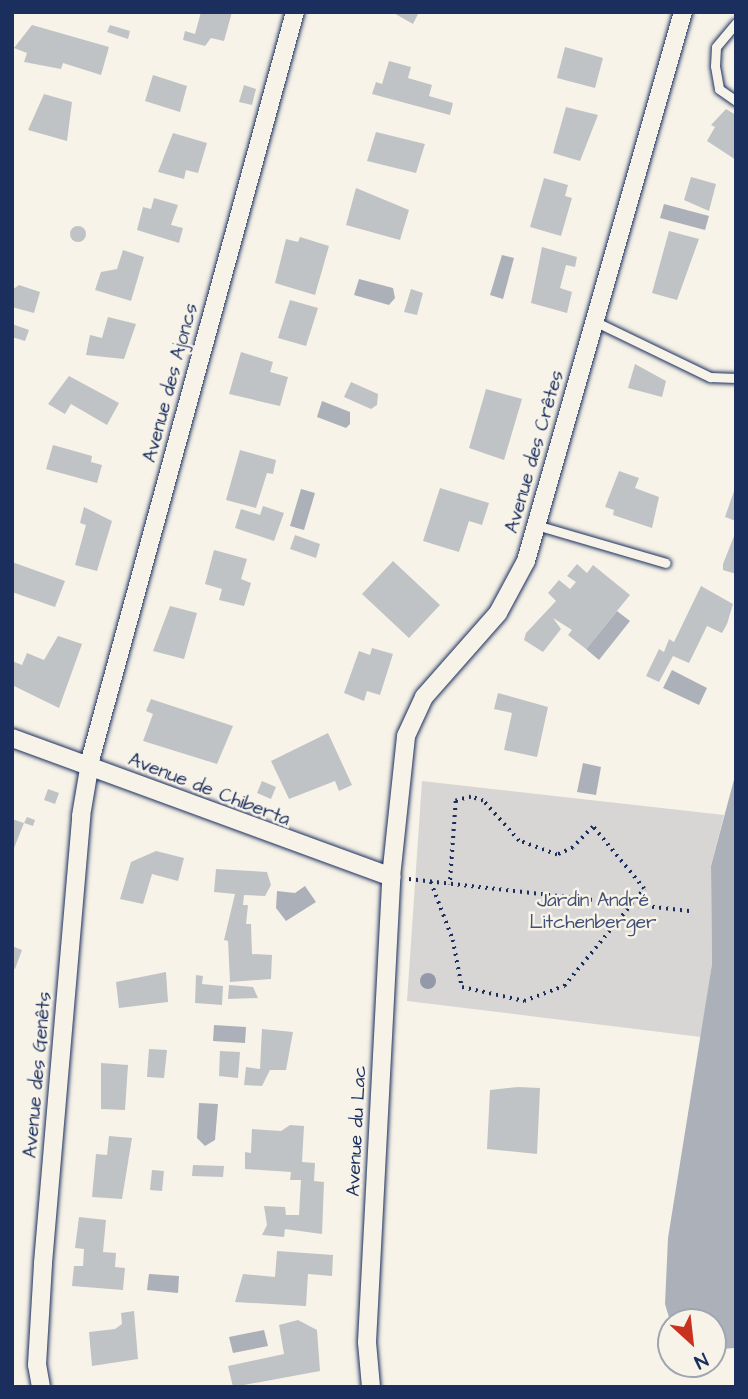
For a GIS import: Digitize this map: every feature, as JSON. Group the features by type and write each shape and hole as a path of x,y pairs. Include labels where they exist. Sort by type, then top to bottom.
{"street":[{"name":"Avenue des Ajoncs","path":"91,766 295,12"},
{"name":"Avenue des Crêtes","path":"391,877 406,736 424,697 514,589 536,525 683,12"},
{"name":"Avenue de Chiberta","path":"12,738 391,877"},
{"name":"Avenue des Genêts","path":"41,1387 37,1365 43,1263 81,816 91,766"},
{"name":"Avenue du Lac","path":"371,1387 367,1342 391,877"}],"lane":[{"path":"736,23 716,47 715,66 719,89 736,101"},
{"path":"594,321 710,377 736,378"},
{"path":"536,525 666,563"}],"path":[{"path":"431,882 453,940 462,987 524,1001 564,986 644,889 641,879 593,827 573,848 557,855 519,841 482,802 471,797 456,801 450,885"},
{"path":"406,890 407,879 690,911"}],"green space":[{"name":"Jardin André Litchenberger","path":"422,781 724,815 711,866 712,964 701,1037 407,1001"}],"shaded area":[{"path":"664,204 709,216 705,230 660,218"},
{"path":"502,255 514,258 503,299 490,295"},
{"path":"359,279 393,288 395,298 389,305 354,295"},
{"path":"322,401 350,412 350,424 346,428 317,417"},
{"path":"301,489 315,493 304,530 290,526"},
{"path":"617,611 630,621 599,660 586,649"},
{"path":"672,670 707,688 699,705 663,688"},
{"path":"583,763 601,767 596,795 577,792"},
{"path":"736,772 736,1348 727,1349 727,1308 666,1308 665,1304 668,1238 712,964 711,866"},
{"path":"305,886 316,902 286,921 276,908 277,891 295,893"},
{"path":"214,1025 246,1027 245,1043 213,1041"},
{"path":"199,1103 218,1104 215,1140 205,1146 197,1138"},
{"path":"149,1274 179,1276 178,1293 147,1290"},
{"path":"264,1330 268,1346 233,1353 229,1337"}],"building":[{"path":"201,12 232,12 224,41 211,38 205,46 183,40 185,31 195,34"},
{"path":"392,12 419,12 413,24"},
{"path":"32,25 109,47 101,75 63,63 61,69 24,62 27,53 14,48"},
{"path":"110,25 130,31 128,39 107,32"},
{"path":"565,47 603,58 595,88 557,78"},
{"path":"389,61 411,67 408,78 432,85 429,96 453,103 450,115 372,94 376,82 382,84"},
{"path":"153,75 187,86 180,112 145,101"},
{"path":"244,85 256,89 252,105 239,102"},
{"path":"44,94 72,102 67,141 28,130"},
{"path":"566,107 598,115 580,161 553,153"},
{"path":"726,109 736,115 736,160 707,141 715,127 711,125"},
{"path":"376,132 425,144 416,173 367,161"},
{"path":"173,133 207,143 198,173 186,170 184,179 158,172"},
{"path":"691,177 716,184 709,211 684,200"},
{"path":"544,178 568,185 565,196 572,198 561,236 530,227"},
{"path":"356,188 409,210 400,240 346,225"},
{"path":"154,198 178,205 171,225 183,228 179,243 137,230 143,207 151,209"},
{"path":"78,226 84,228 84,240 78,242 72,240 70,234 72,228"},
{"path":"669,231 699,239 677,300 652,293"},
{"path":"300,237 329,246 315,295 275,283 286,239 298,242"},
{"path":"542,247 577,257 575,267 566,265 560,288 572,292 567,313 531,303"},
{"path":"123,250 144,257 131,301 95,290 101,272 117,269"},
{"path":"19,285 40,292 34,313 12,307 12,290"},
{"path":"411,289 423,293 417,315 404,312"},
{"path":"290,300 318,308 306,346 278,338"},
{"path":"108,317 136,324 124,359 86,355 90,335 102,338"},
{"path":"12,324 29,330 25,341 12,337"},
{"path":"241,352 273,362 270,372 288,377 280,406 229,394"},
{"path":"635,364 666,381 662,397 628,388"},
{"path":"69,376 119,403 107,425 71,404 65,414 48,404"},
{"path":"351,382 378,394 377,405 371,409 344,397"},
{"path":"486,389 522,399 504,460 469,448"},
{"path":"53,445 92,456 91,462 102,465 97,483 46,469"},
{"path":"240,450 276,460 273,474 267,473 256,508 226,500"},
{"path":"619,471 639,478 635,488 659,497 652,528 613,515 614,510 605,507"},
{"path":"440,488 489,503 482,525 469,521 459,552 423,541"},
{"path":"736,488 736,521 725,517"},
{"path":"263,506 284,513 274,541 235,528 241,509 260,515"},
{"path":"84,507 112,521 97,571 75,565 86,525 80,523"},
{"path":"736,531 736,574 723,570 723,564"},
{"path":"295,535 320,544 316,558 290,549"},
{"path":"214,550 247,559 241,579 251,583 244,606 219,600 222,589 205,584"},
{"path":"393,561 440,605 409,638 362,594"},
{"path":"12,562 65,581 55,607 12,592"},
{"path":"577,564 587,573 593,565 630,595 586,649 568,635 572,630 553,618 561,629 543,652 524,640 526,633 556,601 548,593 559,580 570,589 576,582 567,576"},
{"path":"701,586 733,604 722,633 707,626 689,663 673,656 659,682 646,676 659,649 664,652 669,639 674,642"},
{"path":"170,606 197,613 184,659 153,651"},
{"path":"58,636 82,644 59,708 12,685 12,661 22,665 27,653 44,660"},
{"path":"372,648 393,654 380,695 367,691 364,701 344,693 359,651 370,655"},
{"path":"498,693 548,707 537,757 504,750 512,713 494,709"},
{"path":"151,699 233,726 217,764 143,741 153,714 146,711"},
{"path":"328,733 352,785 339,791 335,781 289,799 271,761"},
{"path":"262,781 276,787 271,799 257,793"},
{"path":"48,789 59,793 55,804 44,800"},
{"path":"27,817 35,820 33,826 24,823"},
{"path":"12,819 24,823 12,853"},
{"path":"156,851 184,858 178,881 152,874 143,904 120,899 131,862"},
{"path":"216,869 267,872 271,885 265,896 244,895 243,905 248,905 246,924 251,924 252,954 272,955 271,979 230,982 228,941 224,940 235,894 214,892"},
{"path":"12,946 22,950 15,969 12,968"},
{"path":"166,972 168,1002 119,1008 116,982"},
{"path":"196,975 203,976 202,984 223,986 222,1005 195,1003"},
{"path":"229,985 253,987 258,998 228,999"},
{"path":"262,1029 293,1032 286,1070 270,1070 262,1086 244,1085 246,1067 260,1069"},
{"path":"149,1049 167,1050 164,1078 147,1077"},
{"path":"220,1051 240,1052 238,1078 219,1076"},
{"path":"101,1063 128,1065 125,1110 101,1109"},
{"path":"540,1088 537,1154 487,1149 490,1090"},
{"path":"290,1125 304,1126 302,1162 315,1163 314,1181 324,1182 322,1234 285,1229 284,1237 262,1235 267,1225 264,1206 285,1207 286,1215 299,1215 301,1180 290,1180 291,1172 245,1169 245,1152 251,1153 252,1129 281,1131"},
{"path":"109,1136 132,1138 122,1199 92,1197 96,1154 107,1155"},
{"path":"193,1165 224,1166 223,1177 192,1176"},
{"path":"152,1170 164,1171 162,1191 150,1190"},
{"path":"79,1217 106,1220 103,1252 116,1253 115,1267 125,1268 123,1290 72,1286 74,1266 83,1266 84,1249 75,1248"},
{"path":"277,1251 333,1255 332,1276 308,1274 306,1306 235,1302 243,1274 275,1277"},
{"path":"134,1311 138,1359 92,1366 89,1332 115,1329 122,1324 121,1313"},
{"path":"298,1320 317,1330 320,1371 233,1387 228,1366 284,1354 279,1325"}]}
